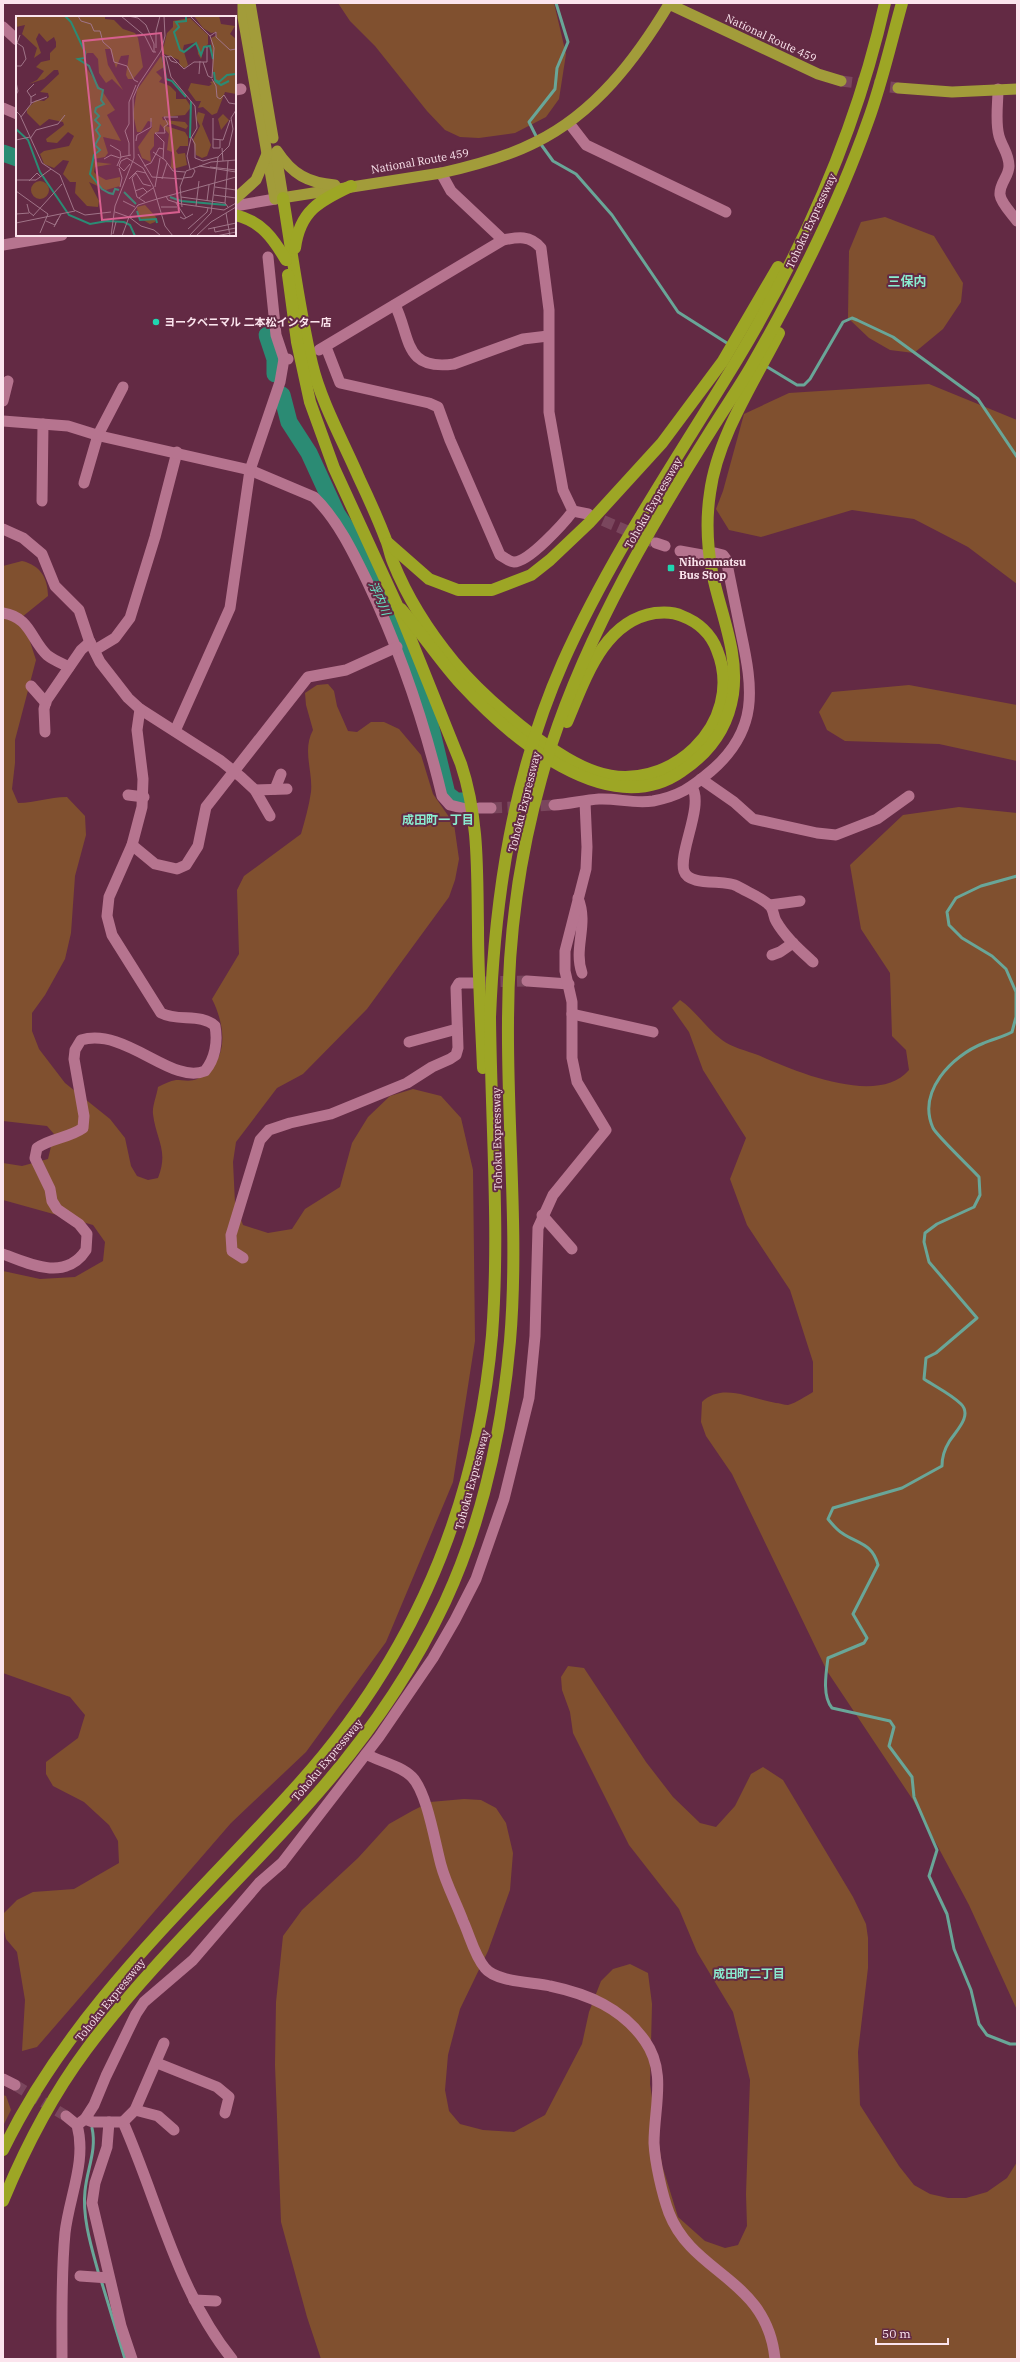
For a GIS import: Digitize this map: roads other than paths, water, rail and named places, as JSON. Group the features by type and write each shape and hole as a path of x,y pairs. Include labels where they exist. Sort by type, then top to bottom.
{"highway":[{"path":"243,3 243,16 271,150 305,179 321,184 351,186"},
{"path":"250,3 271,150 289,260 312,367 388,543 393,562 420,615 455,663 514,721 566,757 596,772 622,776 644,775 668,768 698,746 716,719 723,691 721,663 711,639 703,628 678,614 650,614 637,618 624,626 602,648 560,729"},
{"name":"National Route 459","path":"279,198 441,173 466,167 536,143 569,122 600,96 620,74 669,3 818,74 841,81"},
{"name":"Tohoku Expressway","path":"3,2150 39,2084 102,1996 141,1951 262,1825 326,1752 355,1716 404,1638 427,1592 447,1544 473,1458 487,1379 492,1332 494,1245 490,1032 492,973 502,873 526,766 541,718 563,662 601,586 640,515 738,358 794,254 824,186 866,74 885,3"},
{"name":"Tohoku Expressway","path":"3,2201 34,2132 56,2094 97,2036 158,1962 314,1798 372,1726 421,1647 446,1600 466,1551 493,1458 499,1427 511,1335 513,1246 508,1021 513,925 525,845 580,667 616,593 656,521 751,367 828,220 868,121 902,3"},
{"path":"898,88 926,92 1017,89"},
{"path":"236,198 256,180 271,150"},
{"path":"351,186 327,197 304,217 296,236 289,260 297,342 310,402 334,468 397,605 461,764 470,791 474,815 478,860 480,1018 494,1245"},
{"path":"388,543 429,579 458,590 492,590 511,584 531,574 550,560 619,492 692,404 740,333 824,186"},
{"path":"236,215 253,222 268,232 289,260"},
{"path":"397,605 416,626 444,666 482,706 513,732 561,767 584,778 618,787 650,785 678,775 702,756 721,732 731,708 733,692 732,652 708,551 707,518 713,475 730,430 786,318 808,259"}],"street":[{"path":"3,27 16,39"},
{"path":"998,90 999,137 1006,150 1009,163 1008,173 1001,185 1000,196 1017,221"},
{"path":"3,108 16,114"},
{"path":"569,122 586,145 726,212"},
{"path":"441,173 451,191 503,240"},
{"path":"236,206 279,198"},
{"path":"3,245 56,236"},
{"path":"516,237 531,239 540,248 549,310 549,412 563,490 573,511 565,522 527,557 519,561 512,562 500,554 450,440 438,407 429,403 340,383 322,348 503,240 516,237"},
{"path":"175,731 230,608 250,470 280,382 286,359 276,335 268,257"},
{"path":"395,305 401,318 408,347 416,357 444,366 454,364 523,339 548,336"},
{"path":"3,401 8,381"},
{"path":"84,483 98,435 123,387"},
{"path":"3,420 68,426 98,435 250,470 314,497 322,505 354,556 397,647 412,688 442,796 450,805 466,809"},
{"path":"42,501 43,424"},
{"path":"45,732 44,709 46,703 81,650 115,638 130,618 155,537 177,452"},
{"path":"573,511 588,514"},
{"path":"3,529 23,538 42,554 55,586 79,610 92,646 100,662 119,688 140,709 234,771 255,790 270,816"},
{"path":"680,551 702,555"},
{"path":"554,805 599,799 644,802 674,796 692,787 727,756 736,744 745,727 750,699 750,676 726,559 723,555 715,553"},
{"path":"3,613 18,618 31,631 47,655 69,667"},
{"path":"132,845 155,864 177,869 186,865 198,846 206,807 308,677 315,674 334,674 346,670 397,647"},
{"path":"31,686 46,703"},
{"path":"3,1254 39,1267 56,1269 76,1262 86,1250 87,1234 79,1224 57,1209 35,1158 37,1148 43,1144 77,1132 83,1128 84,1116 74,1059 75,1050 81,1040 97,1038 117,1041 163,1065 194,1073 205,1071 213,1057 217,1036 215,1026 205,1019 168,1017 160,1013 122,952 108,926 109,897 132,845 144,796 137,730 140,709"},
{"path":"275,789 281,774"},
{"path":"701,779 734,802 753,819 817,833 836,835 877,819 909,796"},
{"path":"692,787 695,798 684,858 683,870 686,875 707,882 735,884 770,905 776,921 793,943 813,962"},
{"path":"255,790 287,789"},
{"path":"128,795 144,796"},
{"path":"62,2359 62,2270 65,2235 81,2154 81,2122 94,2105 106,2076 136,2014 144,2002 193,1960 259,1883 282,1863 366,1754 433,1658 455,1620 476,1579 504,1499 529,1398 537,1294 536,1241 542,1215 560,1185 606,1130 578,1082 572,1058 572,1014 569,984 565,971 564,959 586,869 585,802"},
{"path":"478,808 490,808"},
{"path":"578,898 583,911 578,962 582,973"},
{"path":"770,905 800,901"},
{"path":"772,954 780,952 793,943"},
{"path":"527,981 569,984"},
{"path":"243,1258 232,1251 231,1235 260,1140 269,1130 290,1123 331,1114 408,1084 456,1054 458,1048 456,988 458,983 473,983"},
{"path":"572,1014 653,1032"},
{"path":"409,1042 457,1029"},
{"path":"542,1215 572,1249"},
{"path":"366,1754 405,1771 414,1778 426,1805 442,1868 479,1958 489,1973 584,1995 612,2008 630,2022 646,2043 655,2060 659,2078 654,2122 654,2146 662,2191 670,2214 680,2233 691,2247 751,2299 762,2314 774,2347 775,2359"},
{"path":"66,2116 81,2122 123,2122 135,2110 164,2043"},
{"path":"157,2062 226,2092 229,2097 225,2112"},
{"path":"3,2079 15,2085"},
{"path":"135,2110 158,2116 174,2130"},
{"path":"109,2122 107,2147 95,2183 92,2203 102,2278 132,2359"},
{"path":"123,2122 194,2300 213,2335 232,2359"},
{"path":"80,2276 102,2278"},
{"path":"194,2300 216,2301"}],"waterway":[{"path":"537,138 529,122 555,89 557,68 568,42 556,3"},
{"path":"540,143 553,161 576,174 612,215 678,312 730,345"},
{"name":"浮内川","path":"3,153 16,158"},
{"path":"764,365 797,385 804,385 810,379 843,322 852,318 893,337 978,399 1017,457"},
{"name":"浮内川","path":"267,335 275,359 275,374"},
{"name":"浮内川","path":"282,395 289,422 309,453 337,514 355,541 414,673 428,716 447,794 456,801 463,801"},
{"path":"1017,876 981,886 956,898 947,912 949,925 962,938 992,956 1006,969 1016,992 1016,1017 1012,1032 972,1049 949,1066 933,1089 930,1101 929,1115 933,1128 947,1145 979,1177 980,1195 974,1207 937,1224 925,1233 924,1242 929,1262 977,1318 936,1353 926,1358 924,1379 957,1400 964,1409 964,1419 946,1448 942,1466 902,1488 833,1508 828,1519 840,1532 868,1548 872,1552 878,1565 853,1614 867,1638 864,1643 828,1658 826,1670 826,1691 832,1708 890,1721 894,1727 889,1746 912,1777 914,1797 937,1850 929,1876 947,1914 954,1949 971,1990 979,2024 987,2035 1010,2044 1017,2044"},
{"path":"92,2128 93,2152 86,2183 84,2201 88,2233 99,2275"},
{"path":"101,2280 125,2359"}],"tunnel":[{"path":"841,81 898,88"},
{"path":"588,514 653,542"},
{"path":"491,808 554,805"},
{"path":"484,982 527,981"},
{"path":"15,2085 66,2116"}],"place":[{"name":"ヨークベニマル 二本松インター店","path":"156,322"},
{"name":"Nihonmatsu Bus Stop","path":"671,568"}],"district":[{"name":"三保内","path":"907,281"},
{"name":"成田町一丁目","path":"438,819"},
{"name":"成田町二丁目","path":"749,1973"}]}
